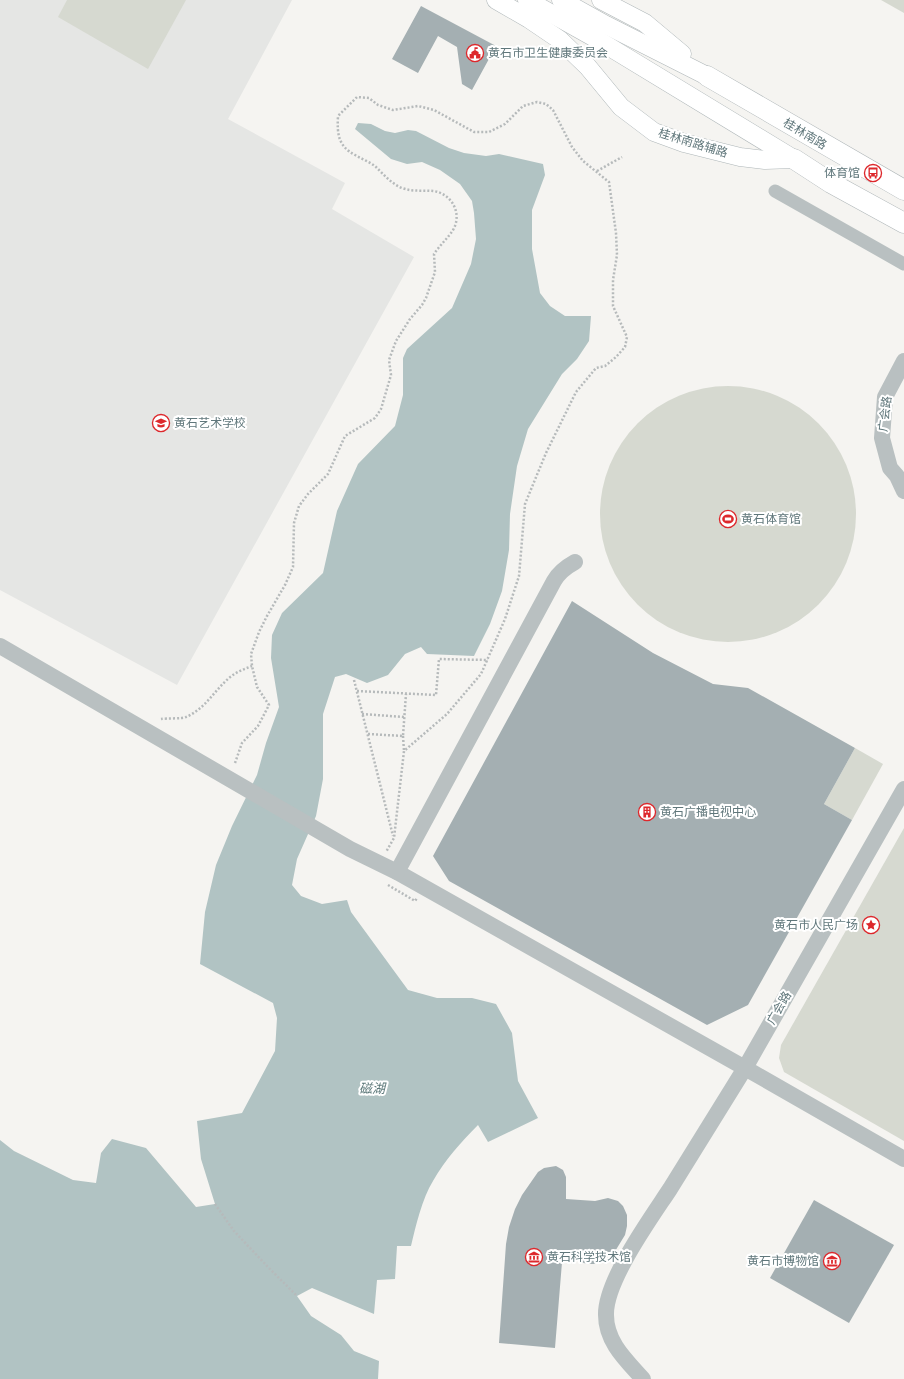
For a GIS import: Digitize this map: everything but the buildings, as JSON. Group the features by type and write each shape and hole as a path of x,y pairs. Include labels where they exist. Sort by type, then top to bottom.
{"main road":[{"name":"桂林南路辅路","path":"496,0 529,19 560,40 588,67 621,107 654,132 690,145 740,157 765,160 794,159"},
{"path":"527,0 600,31 667,55 707,76"},
{"path":"561,0 600,31 794,159 831,182 904,223"},
{"path":"601,0 645,23 707,76"},
{"name":"桂林南路","path":"707,76 904,190"}],"street":[{"path":"775,191 904,264"},
{"name":"广会路","path":"904,361 885,397 882,438 890,468 904,491"},
{"path":"400,866 557,575 567,566 575,562"},
{"path":"0,646 350,849 383,857 400,866 423,887 904,1158"},
{"name":"广会路","path":"642,1379 620,1353 610,1337 606,1315 609,1295 616,1277 635,1244 746,1068 904,789"}],"path":[{"path":"235,762 242,743 258,726 268,705 257,687 251,654 259,632 285,585 293,567 294,523 299,506 308,494 328,474 345,436 375,418 381,409 391,375 389,360 396,341 426,298 435,272 434,254 454,228 457,217 456,210 451,200 443,193 433,191 416,191 402,188 383,176 376,167 366,160 346,149 340,141 337,130 338,116 357,97 369,98 378,105 393,110 418,106 434,110 474,132 489,132 505,124 523,106 537,102 546,104 553,110 572,146 583,161 609,182 616,233 617,255 613,280 613,306 627,337 626,342 625,346 616,357 605,366 596,368 576,392 546,453 525,504 519,576 505,619 481,674 447,714 404,751"},
{"path":"597,171 622,157"},
{"path":"357,691 436,695 439,659 488,660"},
{"path":"161,719 184,718 199,710 230,677 237,672 252,666"},
{"path":"354,680 394,838"},
{"path":"400,866 383,857 394,838 404,751 403,736 406,694"},
{"path":"362,714 404,717"},
{"path":"368,734 403,736"},
{"path":"385,883 415,901 423,887"},
{"path":"215,1204 234,1231 297,1296"}],"shaded area":[{"name":"黄石艺术学校","path":"0,0 292,0 228,119 345,183 332,209 414,257 177,685 0,590"},
{"path":"67,0 186,0 148,69 58,17"},
{"path":"881,0 904,0 904,13"},
{"name":"黄石体育馆","path":"715,386 741,386 765,391 788,401 799,407 819,423 835,443 851,477 856,501 856,527 851,551 835,585 819,605 799,621 765,637 741,642 715,642 691,637 668,627 657,621 637,605 621,585 605,551 600,527 600,501 605,477 615,454 621,443 637,423 657,407 691,391"},
{"path":"855,748 883,764 852,820 824,804"},
{"name":"黄石市人民广场","path":"904,828 904,1141 784,1072 779,1058 781,1045"}],"water":[{"name":"磁湖","path":"358,123 371,124 385,131 395,133 408,130 416,131 449,148 464,153 486,156 499,154 543,164 545,175 532,210 532,249 540,293 550,306 565,316 591,316 589,341 577,359 562,374 528,429 517,466 510,514 509,550 502,591 490,624 474,656 427,654 421,647 405,654 388,675 367,683 346,674 335,677 323,714 323,779 316,816 297,859 292,885 301,896 322,904 347,900 351,912 408,990 437,998 472,998 496,1004 512,1033 518,1081 538,1118 488,1142 478,1125 465,1138 443,1166 429,1188 420,1212 411,1246 397,1246 395,1279 377,1280 374,1314 312,1288 297,1296 311,1316 341,1335 354,1351 379,1361 378,1379 0,1379 0,1140 14,1151 73,1180 96,1183 101,1153 112,1139 146,1148 196,1207 215,1204 201,1159 197,1121 242,1113 275,1051 277,1018 273,1003 200,964 205,912 216,865 232,826 257,775 266,743 279,707 271,658 272,635 282,613 323,573 337,511 358,464 395,426 403,395 403,358 407,349 452,308 471,264 476,239 472,201 460,184 440,170 422,162 407,164 391,159 355,129"}],"place":[{"name":"黄石市卫生健康委员会","path":"475,53"},
{"name":"体育馆","path":"873,173"},
{"name":"黄石艺术学校","path":"161,423"},
{"name":"黄石体育馆","path":"728,519"},
{"name":"黄石广播电视中心","path":"647,812"},
{"name":"黄石市人民广场","path":"871,925"},
{"name":"黄石科学技术馆","path":"534,1257"},
{"name":"黄石市博物馆","path":"832,1261"}]}
